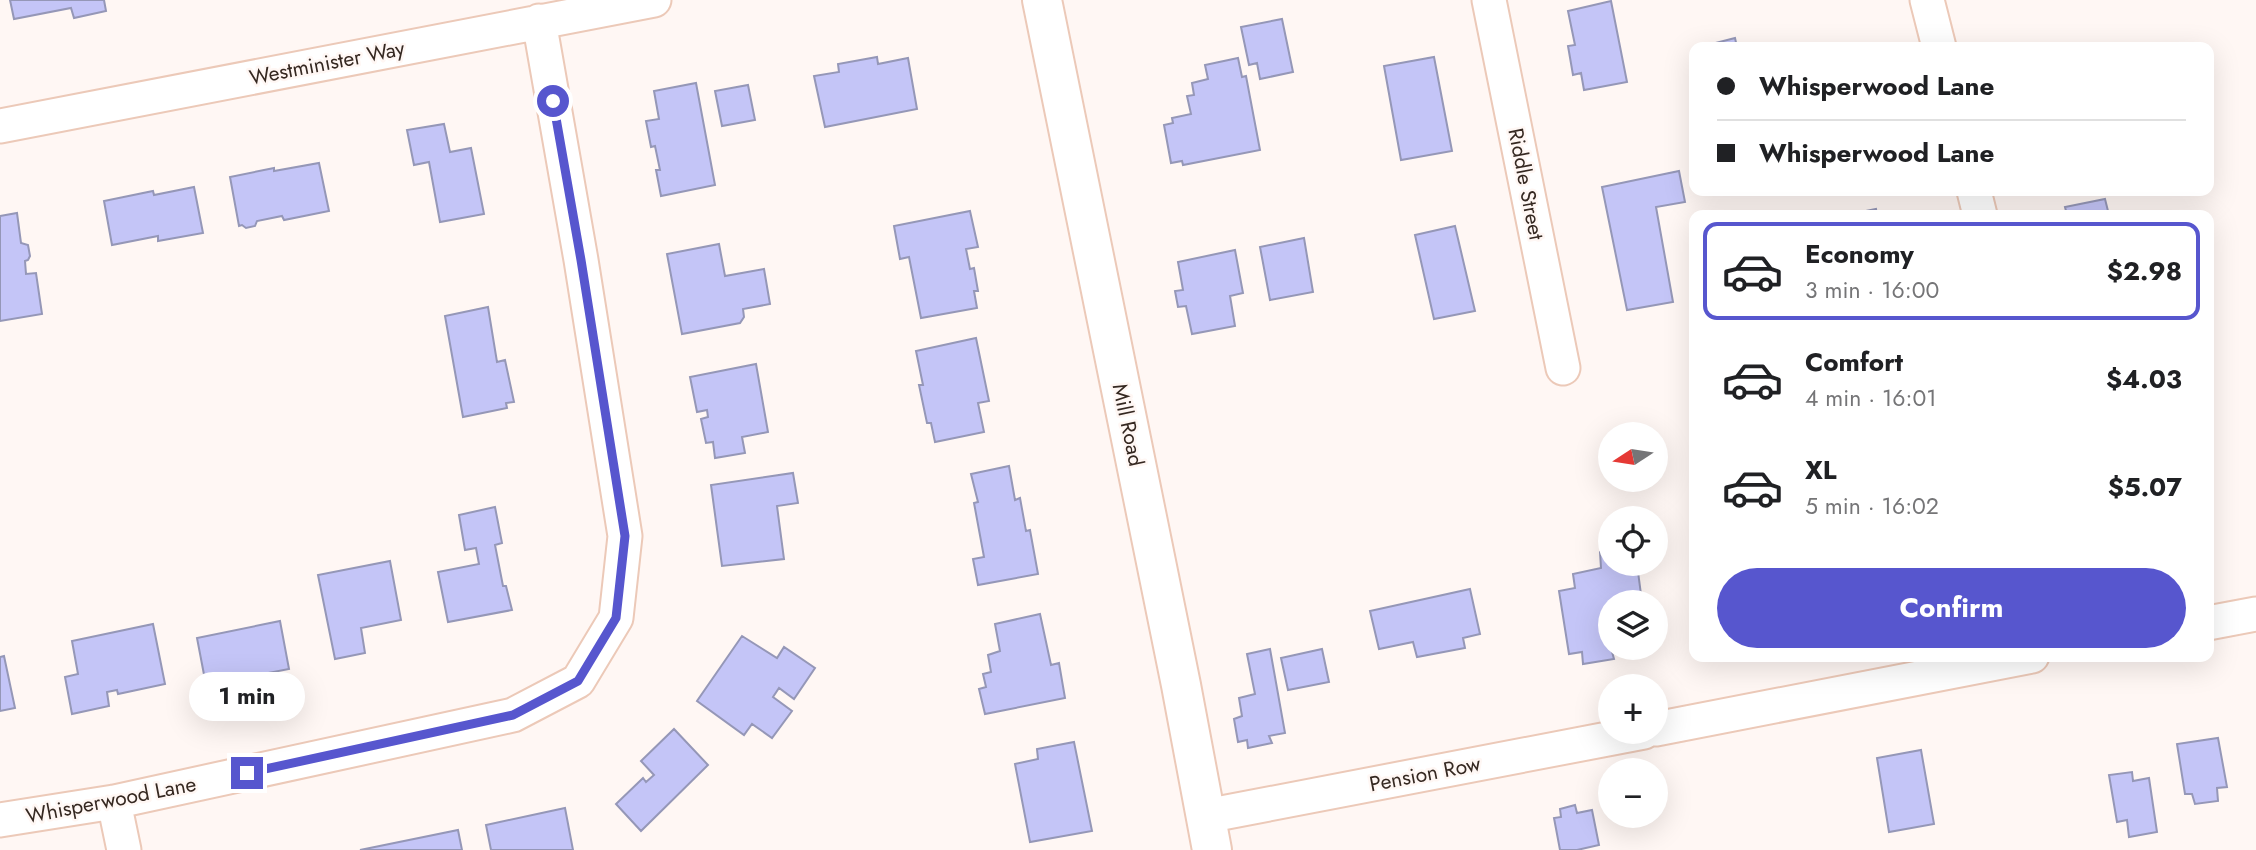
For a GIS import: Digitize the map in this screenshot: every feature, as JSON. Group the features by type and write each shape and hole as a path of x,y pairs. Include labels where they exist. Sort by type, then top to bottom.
{"street":[{"name":"Westminister Way","path":"0,126 654,0"},
{"name":"Mill Road","path":"1042,0 1209,833"},
{"name":"Riddle Street","path":"1489,0 1563,368"},
{"path":"1927,0 1938,42"},
{"name":"Whisperwood Lane","path":"0,820 114,802 513,715 578,681 616,618 625,536 539,21"},
{"path":"2214,622 2256,614"},
{"path":"1668,727 2001,662"},
{"name":"Pension Row","path":"1209,833 1598,743"},
{"path":"114,802 124,850"}],"building":[{"path":"10,0 104,0 106,11 74,18 71,8 14,19"},
{"path":"1611,1 1627,82 1584,90 1581,73 1573,75 1568,46 1575,45 1568,11"},
{"path":"1282,19 1293,72 1260,79 1257,63 1249,65 1241,27"},
{"path":"1735,38 1736,42 1719,42"},
{"path":"877,57 878,64 908,58 917,109 825,127 814,76 839,72 838,64"},
{"path":"1434,57 1452,151 1401,160 1384,66"},
{"path":"1238,58 1242,77 1246,76 1260,150 1183,165 1182,161 1171,163 1164,125 1173,123 1172,118 1191,114 1187,96 1194,95 1192,83 1208,79 1205,65"},
{"path":"696,83 715,185 661,196 656,170 660,170 655,146 651,147 646,121 659,119 654,91"},
{"path":"748,85 755,120 722,126 715,91"},
{"path":"444,124 450,152 471,148 484,214 440,222 429,162 414,165 407,130"},
{"path":"319,163 329,211 284,220 282,216 257,221 255,226 246,228 239,226 230,177"},
{"path":"1679,171 1685,202 1656,207 1673,302 1627,310 1602,187"},
{"path":"194,187 203,233 158,241 158,236 112,245 104,201 153,191 154,195"},
{"path":"2105,199 2108,210 2066,210 2065,207"},
{"path":"970,211 978,247 966,249 970,269 974,268 978,291 974,291 977,308 921,318 909,257 900,259 894,226"},
{"path":"17,213 21,243 28,245 30,256 25,261 26,274 36,273 42,314 0,321 0,216"},
{"path":"1455,226 1475,311 1434,319 1415,235"},
{"path":"1304,238 1313,292 1270,300 1260,247"},
{"path":"719,244 725,276 764,269 770,304 743,309 744,317 740,323 682,334 667,254"},
{"path":"1235,250 1243,293 1230,296 1235,326 1192,334 1186,306 1178,307 1175,291 1183,290 1178,262"},
{"path":"488,307 497,362 505,360 514,402 506,403 507,408 463,417 445,316"},
{"path":"976,338 989,401 978,403 984,432 935,442 931,423 927,423 919,385 923,385 916,351"},
{"path":"756,364 768,432 742,437 745,453 715,458 713,442 706,443 701,419 708,417 707,410 697,412 690,377"},
{"path":"1009,466 1015,500 1020,498 1026,531 1030,530 1038,574 978,585 973,559 984,557 974,503 978,502 971,474"},
{"path":"793,473 798,503 777,506 784,559 722,566 711,485"},
{"path":"495,507 502,543 495,545 503,586 506,586 512,610 448,622 438,572 479,564 476,548 465,550 459,515"},
{"path":"390,561 401,620 361,628 365,653 335,659 318,575"},
{"path":"1598,569 1598,576 1639,576 1640,590 1598,590 1598,660 1608,660 1583,664 1582,652 1569,654 1559,591 1575,588 1573,574"},
{"path":"1470,589 1480,634 1463,638 1465,648 1417,657 1413,642 1379,649 1370,611"},
{"path":"1040,614 1051,665 1059,663 1065,698 985,714 979,689 986,687 983,674 991,672 988,655 1000,651 995,624"},
{"path":"280,621 289,669 206,685 197,638"},
{"path":"153,624 165,684 118,694 117,690 107,692 109,706 72,714 65,677 78,674 72,641"},
{"path":"742,636 777,658 784,647 815,668 794,699 779,688 773,697 792,711 772,738 752,724 744,735 697,701"},
{"path":"1270,649 1285,733 1269,736 1272,743 1248,748 1247,740 1238,742 1234,719 1242,716 1239,698 1255,694 1247,654"},
{"path":"1322,649 1329,682 1288,690 1281,658"},
{"path":"4,656 15,708 0,711 0,657"},
{"path":"674,729 708,765 641,831 616,804 643,778 646,782 654,775 641,761"},
{"path":"2218,738 2227,787 2217,788 2218,801 2195,804 2192,794 2185,794 2177,744"},
{"path":"1074,742 1092,831 1030,842 1015,764 1038,759 1037,749"},
{"path":"1921,750 1934,824 1889,832 1877,758"},
{"path":"2132,772 2133,781 2149,778 2157,832 2129,837 2127,820 2117,822 2109,775"},
{"path":"1575,805 1577,813 1592,810 1599,845 1577,850 1560,850 1554,818 1561,817 1560,809"},
{"path":"565,808 573,850 491,850 486,825"},
{"path":"458,830 462,850 360,850"}],"route":[{"path":"247,773 513,715 578,681 616,618 625,536 553,101"}]}
